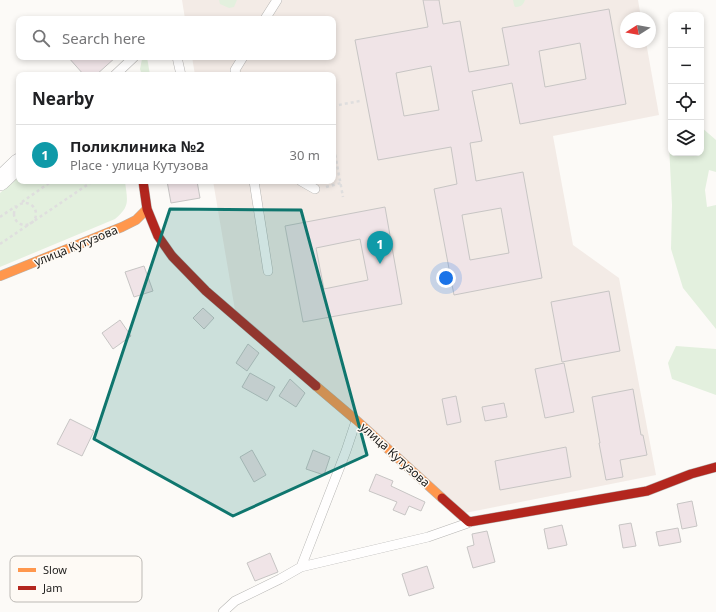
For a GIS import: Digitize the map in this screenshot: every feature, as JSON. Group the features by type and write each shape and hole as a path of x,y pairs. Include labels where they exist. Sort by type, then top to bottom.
{"street":[{"path":"0,181 16,166"},
{"name":"улица Кутузова","path":"143,184 147,209 158,236 172,256 206,291 356,420 469,522"},
{"name":"улица Кутузова","path":"0,276 122,227 136,220 147,209"},
{"path":"469,522 647,491 691,474 716,467"}],"lane":[{"path":"267,16 277,0"},
{"path":"118,72 131,60"},
{"path":"178,60 180,72"},
{"path":"235,72 235,70 241,60"},
{"path":"254,184 268,271"},
{"path":"306,184 315,189"},
{"path":"301,567 356,420"},
{"path":"223,612 235,601 301,567 428,537 469,522"}],"path":[{"path":"336,105 360,101"},
{"path":"336,158 344,197"},
{"path":"0,217 48,184"},
{"path":"0,244 89,184"},
{"path":"19,204 30,204 35,209 36,216 32,222 26,225 16,220 14,213 19,204"}],"highlighted area":[{"path":"170,209 301,210 367,455 233,516 94,439"}],"shaded area":[{"path":"182,0 638,0 640,12 620,12 620,48 647,48 659,115 553,136 573,245 619,278 656,475 465,513 235,310 214,184 336,184 336,72 194,72 192,60 336,60 336,16 185,16"}],"green space":[{"path":"219,0 237,0 234,7 229,8 220,4"},
{"path":"513,0 525,0 522,5 515,7"},
{"path":"142,60 148,60 150,72 141,72"},
{"path":"704,130 716,140 716,172 709,170 705,190 707,207 716,205 716,329 683,288 671,249 672,205 670,156 704,156"},
{"path":"16,179 16,184 125,184 127,202 124,210 115,219 0,267 0,193"},
{"path":"676,346 716,349 716,395 672,379 668,363"}],"building":[{"path":"423,0 439,0 443,24 460,21 469,72 509,65 502,28 609,9 626,104 520,124 512,83 472,91 482,141 470,143 476,181 523,172 542,278 454,295 434,189 457,184 451,147 378,160 355,40 428,27","holes":["580,43 586,79 545,87 539,51","431,66 439,110 404,116 396,73","501,208 509,253 470,260 462,215"]},
{"path":"71,60 113,60 99,72 81,72"},
{"path":"168,184 198,184 200,198 171,203"},
{"path":"385,207 402,304 303,322 285,226","holes":["360,239 368,280 324,289 316,248"]},
{"path":"144,266 153,291 134,297 125,272"},
{"path":"609,291 620,351 562,362 551,302"},
{"path":"203,308 214,318 204,329 193,318"},
{"path":"120,320 131,336 113,349 102,333"},
{"path":"248,344 259,353 247,371 236,363"},
{"path":"564,363 574,412 545,418 535,369"},
{"path":"250,373 275,387 267,401 242,387"},
{"path":"290,379 305,393 296,407 279,396"},
{"path":"633,389 641,435 643,435 647,455 620,460 623,477 606,480 592,397"},
{"path":"456,396 461,422 447,425 442,399"},
{"path":"504,403 507,417 485,421 482,407"},
{"path":"70,419 94,431 82,456 57,444"},
{"path":"566,447 571,477 500,490 495,461"},
{"path":"252,450 266,475 254,482 240,457"},
{"path":"313,450 330,457 324,475 306,469"},
{"path":"376,474 393,481 391,486 425,502 421,511 409,506 405,515 393,510 397,502 369,491"},
{"path":"692,501 697,526 682,529 677,504"},
{"path":"631,523 636,546 623,548 619,525"},
{"path":"562,525 567,545 548,549 544,529"},
{"path":"678,528 681,542 659,546 656,532"},
{"path":"487,531 495,562 473,568 467,547 474,545 472,534"},
{"path":"270,553 278,572 255,581 247,563"},
{"path":"427,566 434,588 409,596 402,574"}],"traffic: slow":[{"path":"0,276 122,227 136,220 147,209"},
{"path":"316,386 442,498"}],"traffic: jam":[{"path":"143,184 147,209 158,236 172,256 206,291 316,386"},
{"path":"442,498 469,522 647,491 691,474 716,467"}],"place":[{"name":"Поликлиника №2","path":"380,264"}]}
